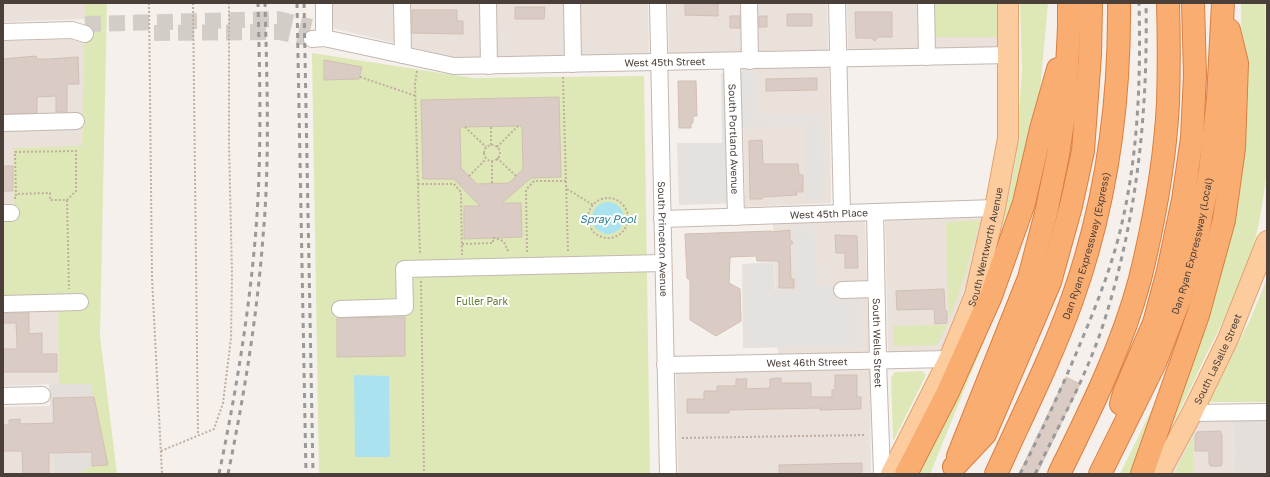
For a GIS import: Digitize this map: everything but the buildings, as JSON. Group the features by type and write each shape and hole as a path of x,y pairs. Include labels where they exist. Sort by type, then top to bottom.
{"highway":[{"path":"952,470 1029,278 1046,214 1058,154 1065,108 1069,3"},
{"path":"952,470 985,434 1050,282 1071,206 1083,151 1090,55 1091,3"},
{"name":"Dan Ryan Expressway (Express)","path":"996,474 1047,362 1072,300 1090,242 1105,175 1114,113 1119,41 1118,3"},
{"path":"1059,474 1102,384 1122,332 1139,280 1152,222 1162,165 1168,104 1168,3"},
{"path":"1099,474 1126,390 1154,323 1168,271 1183,200 1192,138 1195,75 1193,3"},
{"path":"1142,474 1198,314 1224,220 1234,148 1237,63 1223,6"},
{"name":"Dan Ryan Expressway (Local)","path":"1099,474 1155,363 1180,298 1197,237 1210,171 1218,98 1223,6"},
{"path":"906,474 946,394 991,296 1024,203 1041,128 1069,28"}],"main road":[{"name":"South Wentworth Avenue","path":"891,474 949,359 975,295 995,208 1008,138 1008,3"},
{"name":"South LaSalle Street","path":"1159,474 1192,413 1228,339 1267,241"}],"street":[{"name":"West 45th Street","path":"324,3 316,35 454,66 568,69 659,62 1009,56"},
{"path":"402,3 403,55"},
{"path":"488,3 489,66"},
{"path":"568,69 572,3"},
{"name":"South Princeton Avenue","path":"658,3 668,474"},
{"path":"749,3 750,61"},
{"path":"837,3 842,213"},
{"path":"926,3 927,57"},
{"path":"3,32 81,30"},
{"name":"South Portland Avenue","path":"732,61 736,217"},
{"path":"3,123 76,121"},
{"name":"West 45th Place","path":"662,219 995,208"},
{"name":"South Wells Street","path":"875,212 882,474"},
{"path":"340,309 405,307 404,269 663,263"},
{"path":"842,290 876,288"},
{"path":"3,304 75,297"},
{"name":"West 46th Street","path":"665,365 949,359"},
{"path":"3,396 42,394"},
{"path":"1192,413 1267,412"}],"path":[{"path":"149,3 152,278 162,474"},
{"path":"193,3 198,435"},
{"path":"161,451 214,429 223,403 231,338 232,274 229,136 229,3"},
{"path":"415,84 418,65"},
{"path":"568,69 566,181 568,265"},
{"path":"360,77 416,96"},
{"path":"491,126 491,145"},
{"path":"497,147 518,126"},
{"path":"465,127 486,148"},
{"path":"491,145 497,147 500,152 498,158 492,161 486,159 484,153 486,148 491,145"},
{"path":"10,208 16,198 15,152 76,151 76,191 67,200 50,200 50,193 16,194"},
{"path":"498,158 516,176"},
{"path":"469,176 486,159"},
{"path":"492,161 492,184"},
{"path":"527,266 526,190 534,181 566,181"},
{"path":"418,184 454,184 461,192 462,268"},
{"path":"567,188 593,205"},
{"path":"604,199 613,199 621,203 627,214 627,223 623,231 610,237 597,234 590,227 588,218 593,205 604,199"},
{"path":"67,200 75,297"},
{"path":"462,244 493,243 493,238 499,239 507,246 509,253"},
{"path":"682,438 864,435"}],"shaded area":[{"path":"3,3 85,3 85,19 3,22"},
{"path":"331,3 480,3 481,57 456,58 332,28"},
{"path":"496,3 648,3 649,54 497,57"},
{"path":"668,3 827,3 828,50 669,53"},
{"path":"847,3 1001,3 1002,47 848,51"},
{"path":"85,39 82,147 13,148 14,205 3,205 3,41"},
{"path":"829,65 831,203 745,207 742,67"},
{"path":"721,73 759,73 759,115 822,114 824,200 805,200 804,126 741,128 741,203 679,205 677,143 722,143"},
{"path":"986,215 969,278 941,350 888,352 885,219"},
{"path":"865,219 869,353 778,355 773,221"},
{"path":"814,225 818,286 860,285 862,346 743,348 742,264 774,262 775,290 796,290 791,226"},
{"path":"58,303 59,384 3,386 3,304"},
{"path":"870,368 871,474 678,474 676,372"},
{"path":"91,383 108,465 92,466 77,474 54,474 49,384"},
{"path":"50,406 54,474 3,474 3,407"},
{"path":"1234,419 1235,474 1168,474 1195,421"},
{"path":"1234,419 1267,419 1267,474 1235,474"}],"green space":[{"path":"85,3 107,3 100,336 117,474 77,474 92,466 108,465 91,384 59,384 58,308 86,307 86,299 3,301 3,222 14,221 13,148 82,146"},
{"path":"931,3 998,3 999,37 932,37"},
{"path":"1020,3 1048,3 1040,91 1037,106 1033,115 1034,121 1015,203 1001,235 1016,158 1022,70"},
{"path":"1241,3 1265,3 1267,163 1259,224 1250,258 1233,300 1149,474 1243,130"},
{"name":"Fuller Park","path":"312,53 473,78 644,76 650,474 319,474"},
{"path":"980,220 966,271 949,321 946,222"},
{"path":"1267,279 1267,402 1209,402 1250,320"},
{"path":"947,325 937,345 894,346 893,326"},
{"path":"985,333 987,334 930,474 915,474"},
{"path":"922,371 926,375 893,440 891,377 895,372"},
{"path":"1167,378 1130,474 1120,474"},
{"path":"1193,437 1193,474 1174,474"}],"water":[{"name":"Spray Pool","path":"605,202 611,202 620,206 624,218 620,230 611,234 605,234 596,230 592,221 592,215 596,206"},
{"path":"354,375 389,376 390,457 355,457"}],"tunnel":[{"path":"85,24 278,19 311,27"},
{"path":"154,33 279,32 312,39"}],"railway":[{"path":"219,474 249,300 255,241 260,152 258,3"},
{"path":"228,474 249,356 263,237 267,178 265,3"},
{"path":"297,3 306,474"},
{"path":"304,3 313,474"},
{"path":"1020,474 1061,389 1093,314 1117,243 1130,184 1137,124 1139,3"},
{"path":"1035,474 1072,401 1089,363 1115,286 1132,206 1138,166 1145,85 1146,3"}]}
